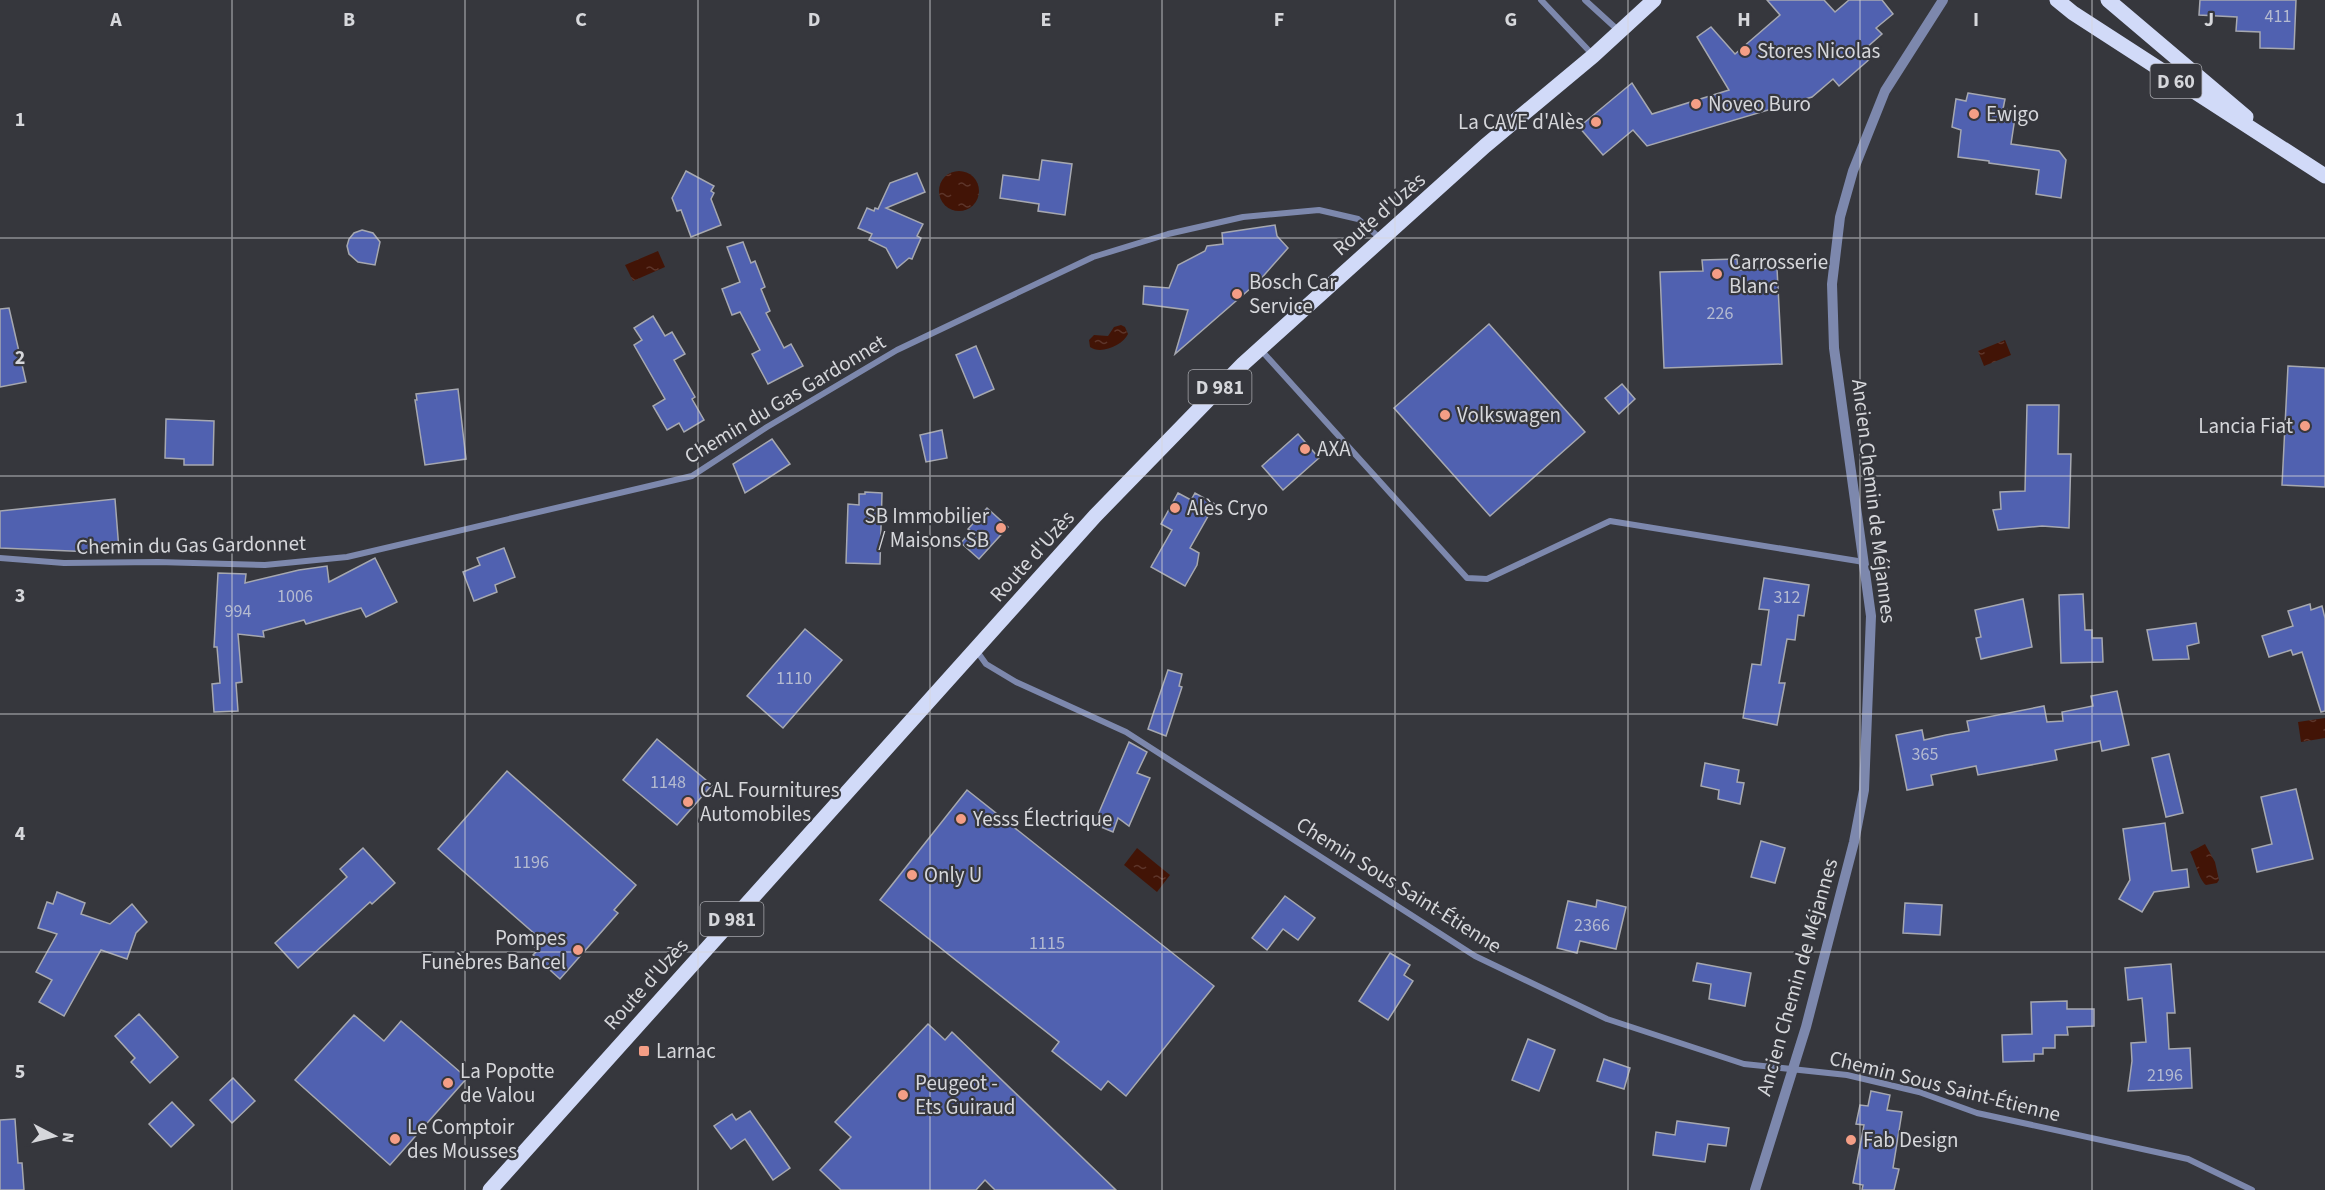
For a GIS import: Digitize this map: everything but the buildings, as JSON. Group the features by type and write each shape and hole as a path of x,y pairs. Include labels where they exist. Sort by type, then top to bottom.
{"main road":[{"name":"Route d'Uzès","path":"490,1190 1095,516 1259,349 1485,146 1593,56 1654,0"},
{"name":"D 60","path":"2057,0 2073,13 2325,176"},
{"name":"D 60","path":"2108,0 2296,159"}],"street":[{"path":"1541,0 1593,56"},
{"path":"1585,0 1620,31"},
{"name":"Ancien Chemin de Méjannes","path":"1755,1190 1806,1027 1854,842 1864,790 1872,616 1834,348 1832,284 1840,217 1853,171 1885,91 1942,3 1950,0"},
{"name":"Chemin du Gas Gardonnet","path":"0,558 64,563 158,562 265,565 348,557 692,476 767,427 897,350 1093,256 1168,234 1243,217 1319,210 1358,219 1381,239"},
{"path":"1259,349 1467,578 1487,579 1610,521 1865,562"},
{"name":"Chemin Sous Saint-Étienne","path":"976,649 986,664 1016,682 1126,732 1475,956 1607,1019 1744,1064 1846,1075 1919,1092 1977,1113 2188,1160 2252,1190"}],"water":[{"path":"959,171 973,177 979,191 973,205 959,211 945,205 939,191 945,177"},
{"path":"658,251 665,267 633,281 625,265"},
{"path":"1121,325 1125,327 1128,334 1122,342 1111,348 1100,350 1090,347 1089,340 1094,335 1108,336 1114,327"},
{"path":"2005,340 2011,355 1984,366 1978,351"},
{"path":"2325,718 2325,738 2301,742 2298,722"},
{"path":"2205,844 2215,862 2219,880 2217,883 2206,885 2199,875 2190,852"},
{"path":"1137,848 1170,875 1157,892 1124,865"}],"place":[{"name":"Stores Nicolas","path":"1745,51"},
{"name":"Noveo Buro","path":"1696,104"},
{"name":"Ewigo","path":"1974,114"},
{"name":"La CAVE d'Alès","path":"1596,122"},
{"name":"Carrosserie Blanc","path":"1717,274"},
{"name":"Bosch Car Service","path":"1237,294"},
{"name":"Volkswagen","path":"1445,415"},
{"name":"Lancia Fiat","path":"2305,426"},
{"name":"AXA","path":"1305,449"},
{"name":"Alès Cryo","path":"1175,508"},
{"name":"SB Immobilier / Maisons SB","path":"1001,528"},
{"name":"CAL Fournitures Automobiles","path":"688,802"},
{"name":"Yesss Électrique","path":"961,819"},
{"name":"Only U","path":"912,875"},
{"name":"Pompes Funèbres Bancel","path":"578,950"},
{"name":"Larnac","path":"644,1051"},
{"name":"La Popotte de Valou","path":"448,1083"},
{"name":"Peugeot - Ets Guiraud","path":"903,1095"},
{"name":"Le Comptoir des Mousses","path":"395,1139"},
{"name":"Fab Design","path":"1851,1140"}]}
